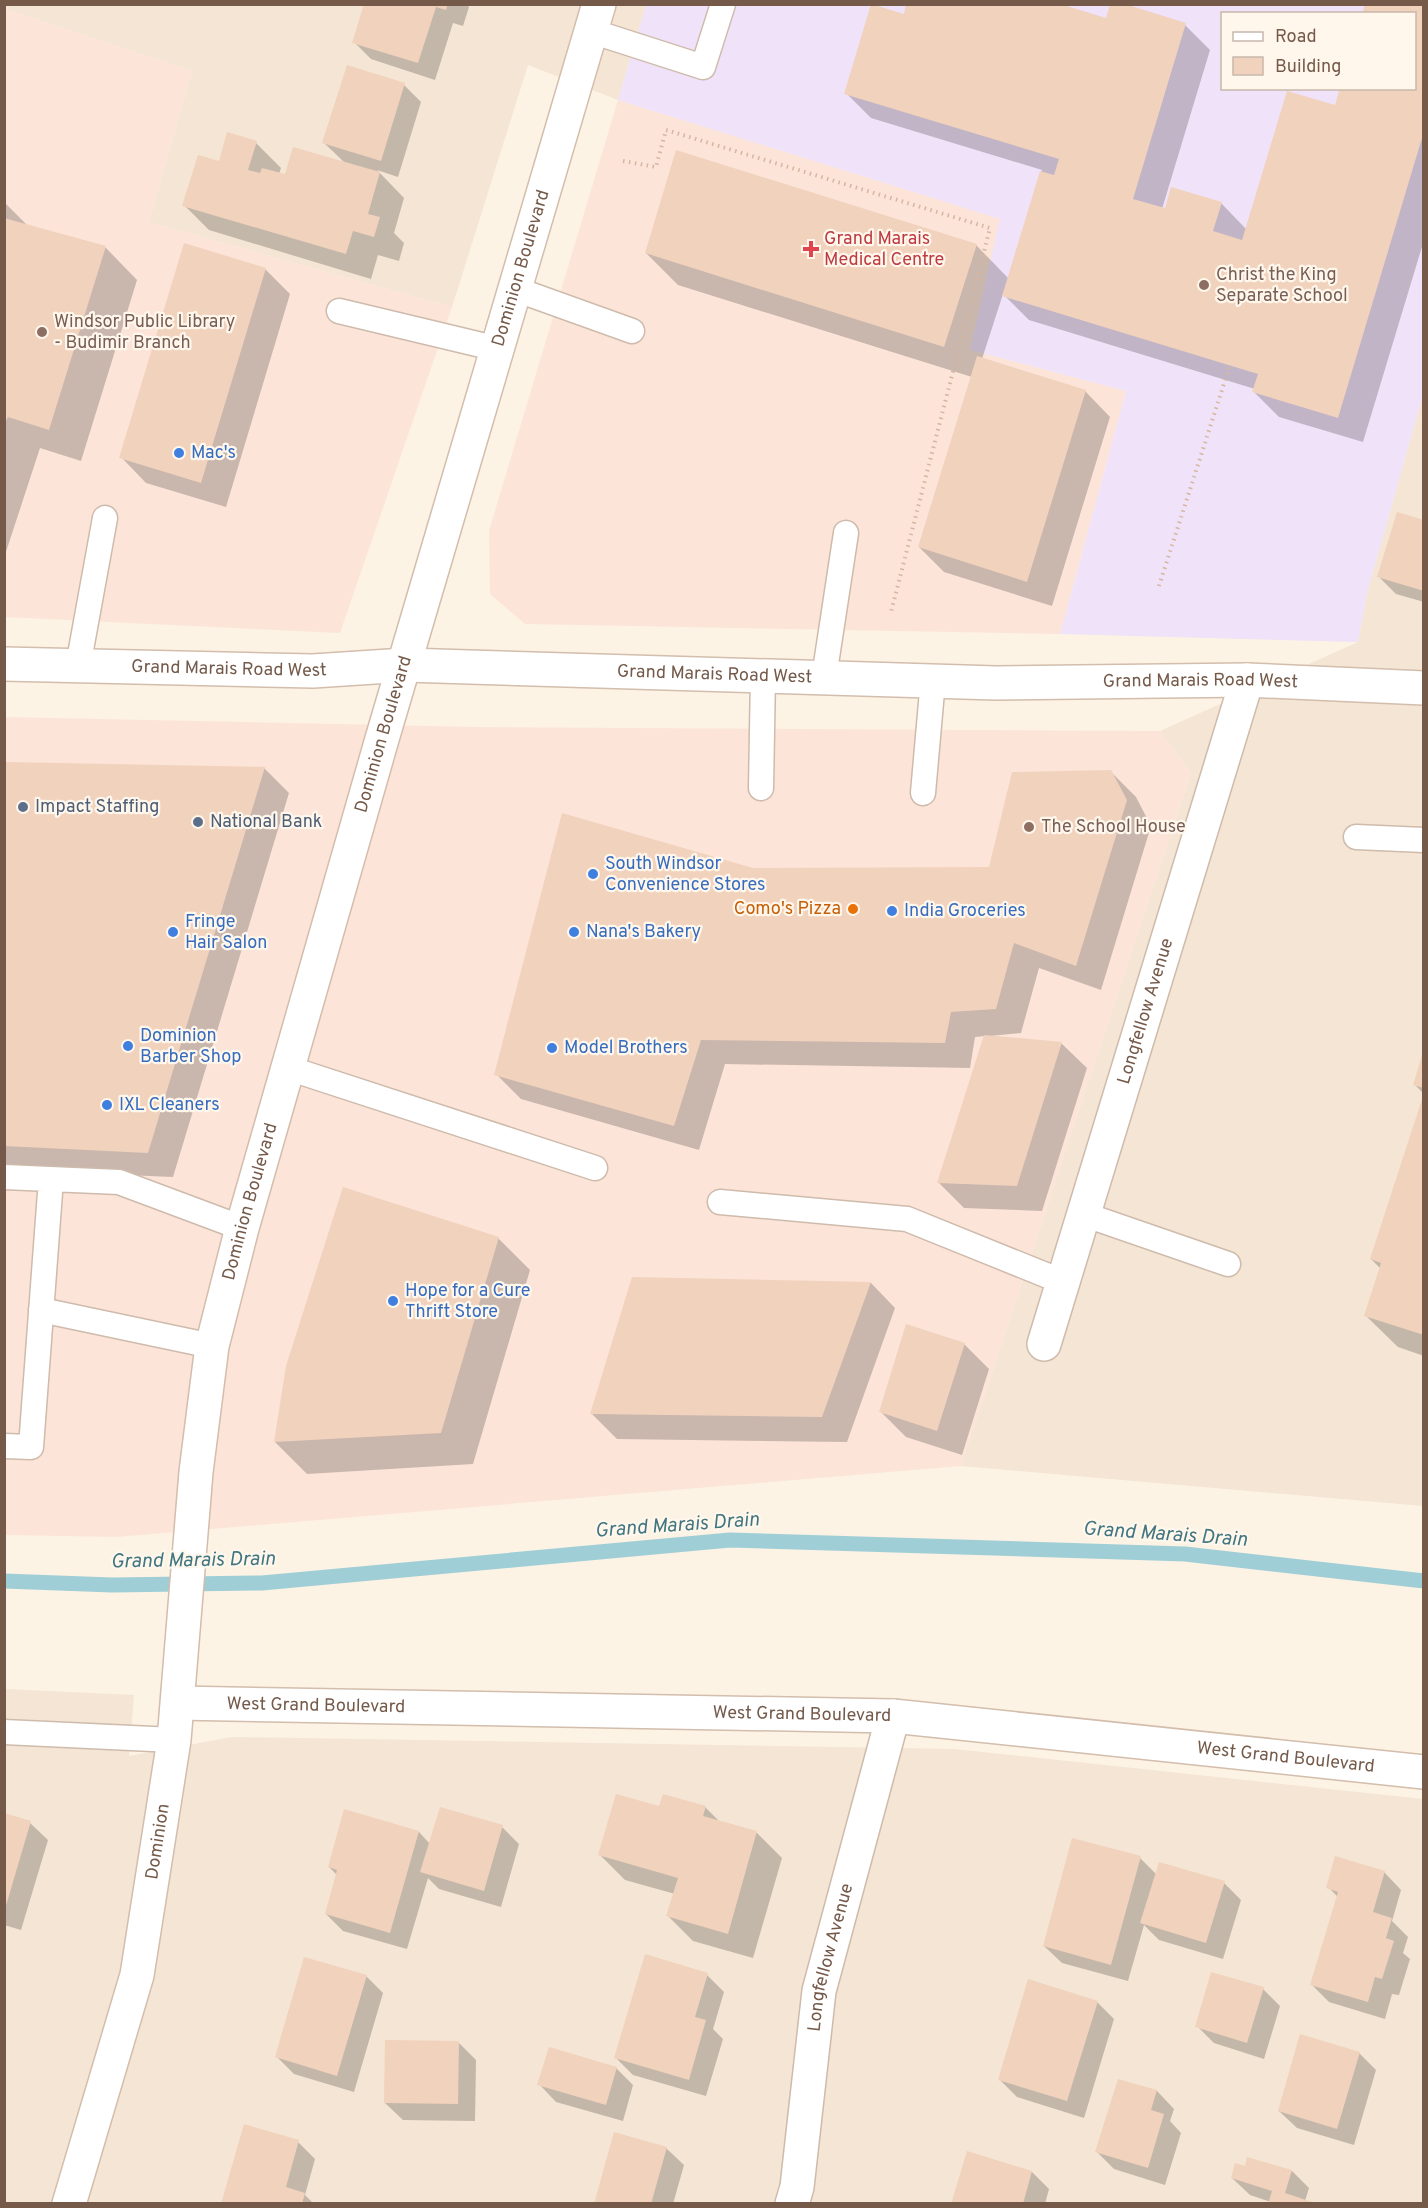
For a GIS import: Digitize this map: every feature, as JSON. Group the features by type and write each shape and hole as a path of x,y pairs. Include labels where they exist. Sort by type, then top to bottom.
{"street":[{"name":"Dominion Boulevard","path":"196,1472 212,1346 242,1228 382,739 595,18"},
{"name":"Grand Marais Road West","path":"4,664 313,671 405,665 996,683 1247,680 1424,688"},
{"name":"Longfellow Avenue","path":"1044,1344 1247,680"},
{"name":"Dominion","path":"69,2204 137,1975 174,1740 196,1472"},
{"name":"West Grand Boulevard","path":"178,1703 893,1716 1424,1772"},
{"name":"Longfellow Avenue","path":"792,2204 796,2187 819,1991 893,1716"}],"lane":[{"path":"595,18 703,67 723,4"},
{"path":"516,289 632,331"},
{"path":"339,311 498,349"},
{"path":"78,666 105,518"},
{"path":"824,677 846,533"},
{"path":"761,788 764,675"},
{"path":"923,793 933,681"},
{"path":"1356,837 1424,840"},
{"path":"288,1068 595,1168"},
{"path":"4,1177 119,1182 242,1228"},
{"path":"4,1446 31,1447 51,1179"},
{"path":"720,1202 907,1219 1063,1282"},
{"path":"1083,1214 1228,1264"},
{"path":"41,1310 212,1346"},
{"path":"4,1732 174,1740"}],"path":[{"path":"623,161 656,167 666,130 990,228 891,612"},
{"path":"1160,586 1230,365"}],"shaded area":[{"path":"5,4 646,5 618,100 528,65 452,307 149,222 192,71 5,9"},
{"name":"Christ the King Separate School","path":"646,5 1423,5 1423,395 1367,593 1358,642 1060,634 1126,391 970,350 1000,219 618,100"},
{"path":"5,9 192,71 149,222 452,307 340,633 5,617"},
{"path":"618,100 1001,219 970,350 1126,391 1060,634 525,624 490,594 489,531"},
{"path":"1423,395 1423,1506 961,1466 1191,773 1160,731 1358,642 1367,593"},
{"path":"5,717 476,727 1160,731 1191,773 961,1466 116,1537 5,1535"},
{"path":"5,1689 134,1695 129,1756 232,1737 954,1749 1423,1799 1423,2203 5,2204"}],"building":[{"path":"364,4 448,4 446,10 436,7 418,63 352,43"},
{"path":"871,4 904,14 906,4 1060,4 1106,18 1110,4 1125,4 1186,23 1133,199 1165,208 1171,187 1222,202 1213,231 1242,240 1287,91 1335,105 1339,90 1416,90 1416,12 1363,12 1365,4 1424,4 1424,139 1422,138 1338,418 1252,392 1258,374 1002,296 1040,171 1054,175 1059,159 844,94"},
{"path":"347,65 405,83 381,161 322,143"},
{"path":"227,132 257,141 248,170 260,173 262,168 285,174 293,147 380,172 368,214 380,217 374,237 353,231 346,254 182,206 198,155 219,161"},
{"name":"Grand Marais Medical Centre","path":"676,150 977,244 944,347 645,253"},
{"name":"Windsor Public Library - Budimir Branch","path":"4,218 106,246 49,430 8,417 4,425"},
{"path":"184,243 266,268 201,483 119,458"},
{"path":"977,356 1086,390 1027,582 918,547"},
{"path":"1397,512 1424,520 1424,591 1377,577"},
{"path":"4,762 265,767 148,1153 4,1146"},
{"path":"1111,770 1127,800 1076,966 1014,943 996,1009 951,1012 945,1043 701,1040 674,1126 494,1075 562,813 753,868 989,867 1012,772"},
{"path":"984,1035 1062,1042 1017,1186 937,1183"},
{"path":"1424,1052 1424,1088 1413,1085"},
{"path":"1424,1093 1424,1335 1364,1316 1381,1263 1370,1259"},
{"name":"Hope for a Cure Thrift Store","path":"343,1187 499,1237 441,1433 274,1442 286,1366"},
{"path":"632,1277 871,1282 822,1417 590,1414"},
{"path":"906,1324 965,1343 937,1431 879,1412"},
{"path":"616,1794 659,1806 663,1794 706,1806 703,1816 757,1831 728,1934 666,1916 678,1878 598,1855"},
{"path":"440,1807 503,1825 484,1891 420,1872"},
{"path":"344,1809 419,1831 390,1933 325,1914 337,1870 328,1867"},
{"path":"4,1813 31,1821 5,1909 4,1909"},
{"path":"1072,1838 1141,1856 1111,1965 1043,1946"},
{"path":"1335,1856 1385,1871 1373,1912 1392,1918 1386,1938 1394,1941 1382,1979 1375,1977 1368,2002 1310,1985 1338,1892 1326,1888"},
{"path":"1159,1862 1225,1881 1206,1943 1140,1923"},
{"path":"645,1954 708,1973 695,2017 706,2020 689,2080 614,2058"},
{"path":"304,1957 367,1975 337,2076 275,2057"},
{"path":"1211,1972 1264,1987 1247,2043 1195,2027"},
{"path":"1028,1979 1098,2001 1067,2101 998,2080"},
{"path":"1300,2034 1360,2052 1337,2129 1278,2111"},
{"path":"385,2040 459,2041 458,2104 384,2103"},
{"path":"549,2047 617,2067 606,2105 537,2085"},
{"path":"1118,2079 1157,2090 1151,2110 1164,2114 1148,2168 1095,2152"},
{"path":"244,2124 299,2140 286,2187 305,2193 302,2204 221,2204"},
{"path":"614,2132 667,2147 651,2204 594,2204"},
{"path":"967,2151 1032,2171 1023,2204 951,2204"},
{"path":"1247,2157 1292,2170 1285,2193 1318,2204 1268,2204 1272,2191 1231,2178 1235,2163 1245,2166"}],"waterway":[{"name":"Grand Marais Drain","path":"4,1581 112,1585 262,1583 730,1540 1185,1554 1424,1581"}],"place":[{"name":"Grand Marais Medical Centre","path":"811,249"},
{"name":"Christ the King Separate School","path":"1204,285"},
{"name":"Windsor Public Library - Budimir Branch","path":"42,332"},
{"name":"Mac's","path":"179,453"},
{"name":"Impact Staffing","path":"23,807"},
{"name":"National Bank","path":"198,822"},
{"name":"The School House","path":"1029,827"},
{"name":"South Windsor Convenience Stores","path":"593,874"},
{"name":"Como's Pizza","path":"853,909"},
{"name":"India Groceries","path":"892,911"},
{"name":"Fringe Hair Salon","path":"173,932"},
{"name":"Nana's Bakery","path":"574,932"},
{"name":"Dominion Barber Shop","path":"128,1046"},
{"name":"Model Brothers","path":"552,1048"},
{"name":"IXL Cleaners","path":"107,1105"},
{"name":"Hope for a Cure Thrift Store","path":"393,1301"}]}
